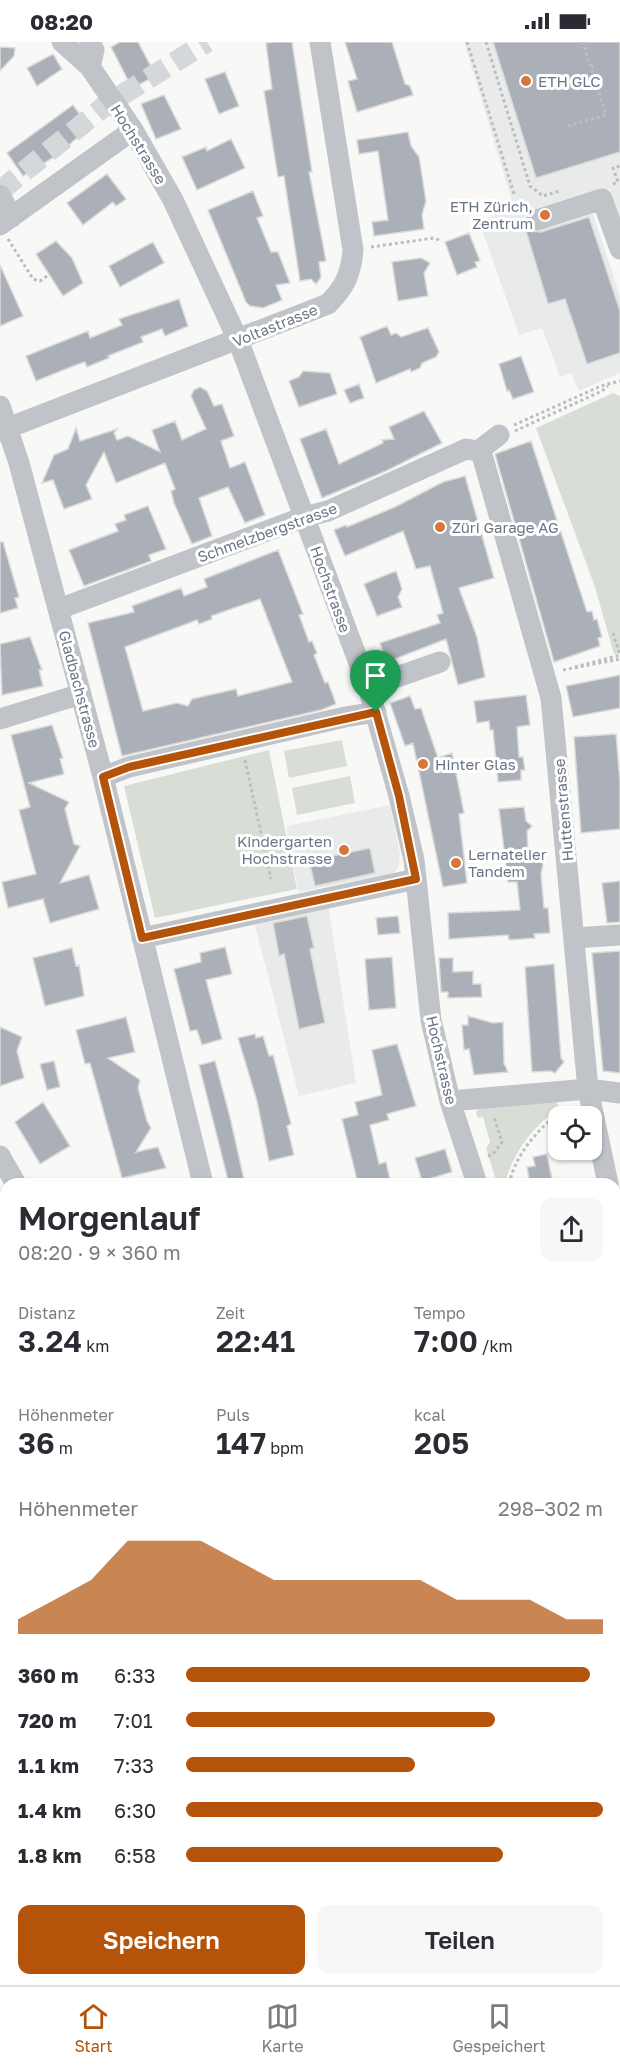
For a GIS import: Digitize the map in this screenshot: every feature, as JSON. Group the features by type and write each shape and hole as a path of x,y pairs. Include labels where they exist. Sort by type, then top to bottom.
{"street":[{"name":"Hochstrasse","path":"62,42 90,68 133,130 173,200 238,340 368,687 399,796 416,879 432,1020 450,1101 475,1178"},
{"path":"90,42 93,50 90,68"},
{"name":"Voltastrasse","path":"4,429 328,304 342,290 351,272 353,250 320,42"},
{"path":"0,195 5,225 133,130"},
{"path":"537,220 605,193 620,249"},
{"name":"Gladbachstrasse","path":"0,405 4,429 59,609 103,777 202,1178"},
{"name":"Schmelzbergstrasse","path":"59,609 304,517 328,511 466,449 476,450 499,435"},
{"name":"Huttenstrasse","path":"476,450 484,459 551,698 588,1089 607,1178"},
{"path":"368,687 440,662"},
{"path":"0,719 81,694"},
{"path":"103,777 129,767 376,712"},
{"path":"142,938 416,879"},
{"path":"574,938 620,935"},
{"path":"450,1101 588,1089 620,1093"},
{"path":"0,1156 13,1178"}],"path":[{"path":"466,42 514,194"},
{"path":"486,42 530,186 543,196 564,190"},
{"path":"568,126 606,115 583,42"},
{"path":"591,67 598,64"},
{"path":"605,193 618,182 614,168 620,166"},
{"path":"5,225 33,279 40,280 47,276"},
{"path":"353,250 435,238 442,241"},
{"path":"499,435 502,431 601,386 620,381"},
{"path":"613,633 620,656"},
{"path":"574,668 620,656"},
{"path":"579,668 620,656"},
{"path":"243,752 271,879"},
{"path":"511,1178 515,1165 529,1142 567,1104"},
{"path":"489,1156 502,1142 493,1115"}],"shaded area":[{"name":"ETH Zürich, Zentrum","path":"464,42 620,42 620,221 609,189 589,201 620,296 620,373 579,391 571,373 560,377 542,328 519,335 479,221 514,208"},
{"path":"613,393 620,396 620,653 614,654 595,587 536,428"},
{"path":"342,740 347,766 289,778 284,751"},
{"path":"269,750 297,889 155,918 124,786"},
{"path":"350,776 355,803 297,815 292,788"},
{"name":"Kindergarten Hochstrasse","path":"390,805 400,854 399,866 393,874 299,892 288,845 287,826"},
{"path":"326,891 356,1083 299,1096 250,906"},
{"path":"554,1099 559,1106 548,1106 548,1117 525,1141 513,1160 507,1178 495,1178 486,1148 490,1142 483,1117 478,1118 476,1113 479,1105"}],"building":[{"path":"120,42 138,42 156,76 132,88 111,47"},
{"path":"292,42 312,172 309,172 326,261 319,262 321,277 316,284 311,279 300,281 284,176 278,177 264,91 272,89 266,43"},
{"path":"345,42 392,42 405,84 410,86 413,95 357,112 348,81 357,79"},
{"path":"493,42 620,42 620,152 536,178"},
{"path":"0,47 15,48 14,56 0,71"},
{"path":"53,54 62,69 37,86 27,68"},
{"path":"225,72 239,106 219,114 205,79"},
{"path":"164,95 181,129 156,139 141,104"},
{"path":"73,105 89,127 59,154 23,176 7,153"},
{"path":"408,132 411,146 419,157 426,201 422,215 424,229 374,236 372,222 388,220 378,151 359,154 357,140"},
{"path":"231,139 245,168 197,190 182,157 206,147 207,151"},
{"path":"107,174 126,199 116,206 113,202 83,225 67,203"},
{"path":"253,191 263,216 257,218 271,252 278,252 290,283 276,285 282,300 263,308 250,306 246,302 208,210"},
{"path":"589,217 620,311 620,353 587,364 565,299 548,304 526,231 541,232"},
{"path":"469,233 480,261 475,262 477,267 457,275 445,242"},
{"path":"56,241 72,258 83,283 63,296 36,254"},
{"path":"153,242 164,263 120,287 109,266"},
{"path":"421,258 430,263 424,273 428,296 398,301 392,262"},
{"path":"0,265 23,316 0,326"},
{"path":"179,299 188,326 165,336 162,329 141,337 143,342 108,356 109,358 87,367 85,362 36,381 26,356 88,331 90,338 122,325 119,319"},
{"path":"387,326 391,335 396,333 401,337 428,328 439,352 436,357 422,363 420,368 411,372 410,369 376,383 360,337"},
{"path":"521,356 534,392 513,399 509,390 507,391 499,364"},
{"path":"303,371 330,373 337,394 299,407 289,381 299,377"},
{"path":"359,384 364,398 350,403 344,390"},
{"path":"200,387 207,391 214,406 222,404 234,436 221,441 230,468 245,462 265,515 245,523 228,487 199,498 212,536 192,544 174,503 171,491 175,489 165,463 116,483 104,452 86,485 92,499 64,509 53,480 42,483 54,455 68,449 76,428 80,441 117,429 114,433 117,440 128,436 160,452 152,430 175,421 182,440 206,429 191,396 194,390"},
{"path":"424,411 442,443 386,471 322,498 300,439 326,429 339,464 383,443 382,440 394,439 389,427"},
{"path":"531,441 587,612 592,611 594,620 597,619 602,637 598,638 600,646 554,662 495,454"},
{"path":"465,476 494,578 459,588 477,637 485,677 458,685 446,639 387,662 380,643 440,623 437,615 443,613 430,566 416,569 403,531 345,556 334,530 395,507 443,482"},
{"path":"148,506 166,549 149,555 151,561 84,586 69,550 118,531 115,524 126,520 124,515"},
{"path":"0,542 3,542 19,597 15,598 18,608 0,613"},
{"path":"278,550 303,614 299,615 309,642 312,641 317,653 314,655 336,704 321,710 122,756 88,623 134,612 132,606 181,588 184,596 207,587 204,579","holes":["260,599 292,682 238,696 236,689 192,699 188,706 177,703 143,711 125,647 197,620 199,624 212,619 211,616"]},
{"path":"396,571 402,589 398,597 402,607 377,616 364,584"},
{"path":"30,637 42,670 39,670 43,686 2,695 0,644"},
{"path":"620,675 620,708 573,717 566,686"},
{"path":"526,695 530,725 517,727 519,757 523,757 525,770 521,770 521,780 498,782 493,730 490,730 489,721 477,723 474,701"},
{"path":"410,696 415,709 421,708 438,758 452,753 464,813 459,814 467,883 443,887 413,743 405,746 390,703"},
{"path":"52,725 63,758 60,759 64,774 29,783 69,802 65,809 74,844 80,846 60,883 89,875 99,909 50,923 43,899 8,908 2,882 36,874 19,810 30,807 11,735"},
{"path":"616,734 620,781 620,829 581,833 574,737"},
{"path":"524,807 526,821 532,826 527,831 528,852 539,852 543,865 541,874 544,908 548,908 550,933 534,934 535,938 509,940 508,935 449,939 448,913 520,910 517,882 508,882 499,809"},
{"path":"370,848 375,873 315,886 309,861"},
{"path":"620,881 620,922 607,923 602,883"},
{"path":"307,916 314,948 310,949 325,1023 299,1029 284,954 279,956 273,923"},
{"path":"398,916 400,933 378,935 376,918"},
{"path":"225,947 232,974 206,980 222,1039 202,1045 197,1030 190,1031 174,969 201,962 200,953"},
{"path":"72,948 76,966 79,965 84,996 45,1006 33,958"},
{"path":"620,951 620,1073 603,1071 592,953"},
{"path":"392,957 396,1008 369,1010 365,959"},
{"path":"439,958 453,958 453,972 473,971 473,984 481,984 482,997 448,998 448,992 441,992"},
{"path":"554,964 561,1058 564,1062 555,1073 532,1072 525,967"},
{"path":"468,1016 493,1023 503,1022 504,1063 508,1072 474,1075 469,1049 464,1050 462,1025 468,1025"},
{"path":"126,1017 135,1052 108,1058 140,1080 138,1088 151,1128 136,1152 158,1147 166,1168 122,1178 90,1063 85,1064 76,1030"},
{"path":"0,1027 22,1037 17,1051 24,1078 0,1086"},
{"path":"255,1034 256,1038 263,1036 269,1056 273,1055 291,1124 287,1126 294,1155 269,1161 257,1101 238,1038"},
{"path":"397,1044 416,1106 387,1114 389,1120 370,1125 379,1164 386,1162 390,1178 357,1178 342,1119 358,1115 355,1102 382,1095 372,1050"},
{"path":"54,1061 60,1087 47,1090 40,1064"},
{"path":"215,1061 244,1178 227,1178 199,1065"},
{"path":"43,1102 70,1146 40,1164 15,1122"},
{"path":"445,1149 452,1172 432,1178 421,1178 415,1158"},
{"path":"547,1154 552,1178 529,1178 527,1167 535,1166 533,1157"}],"tunnel":[{"path":"0,191 106,105 207,42"}],"place":[{"name":"ETH GLC","path":"526,81"},
{"name":"ETH Zürich, Zentrum","path":"545,215"},
{"name":"Züri Garage AG","path":"440,527"},
{"name":"Hinter Glas","path":"423,764"},
{"name":"Kindergarten Hochstrasse","path":"344,850"},
{"name":"Lernatelier Tandem","path":"456,863"}],"route":[{"path":"376,712 399,796 414,860 416,879 142,938 103,777 116,774 129,767 345,717 376,712"}]}
